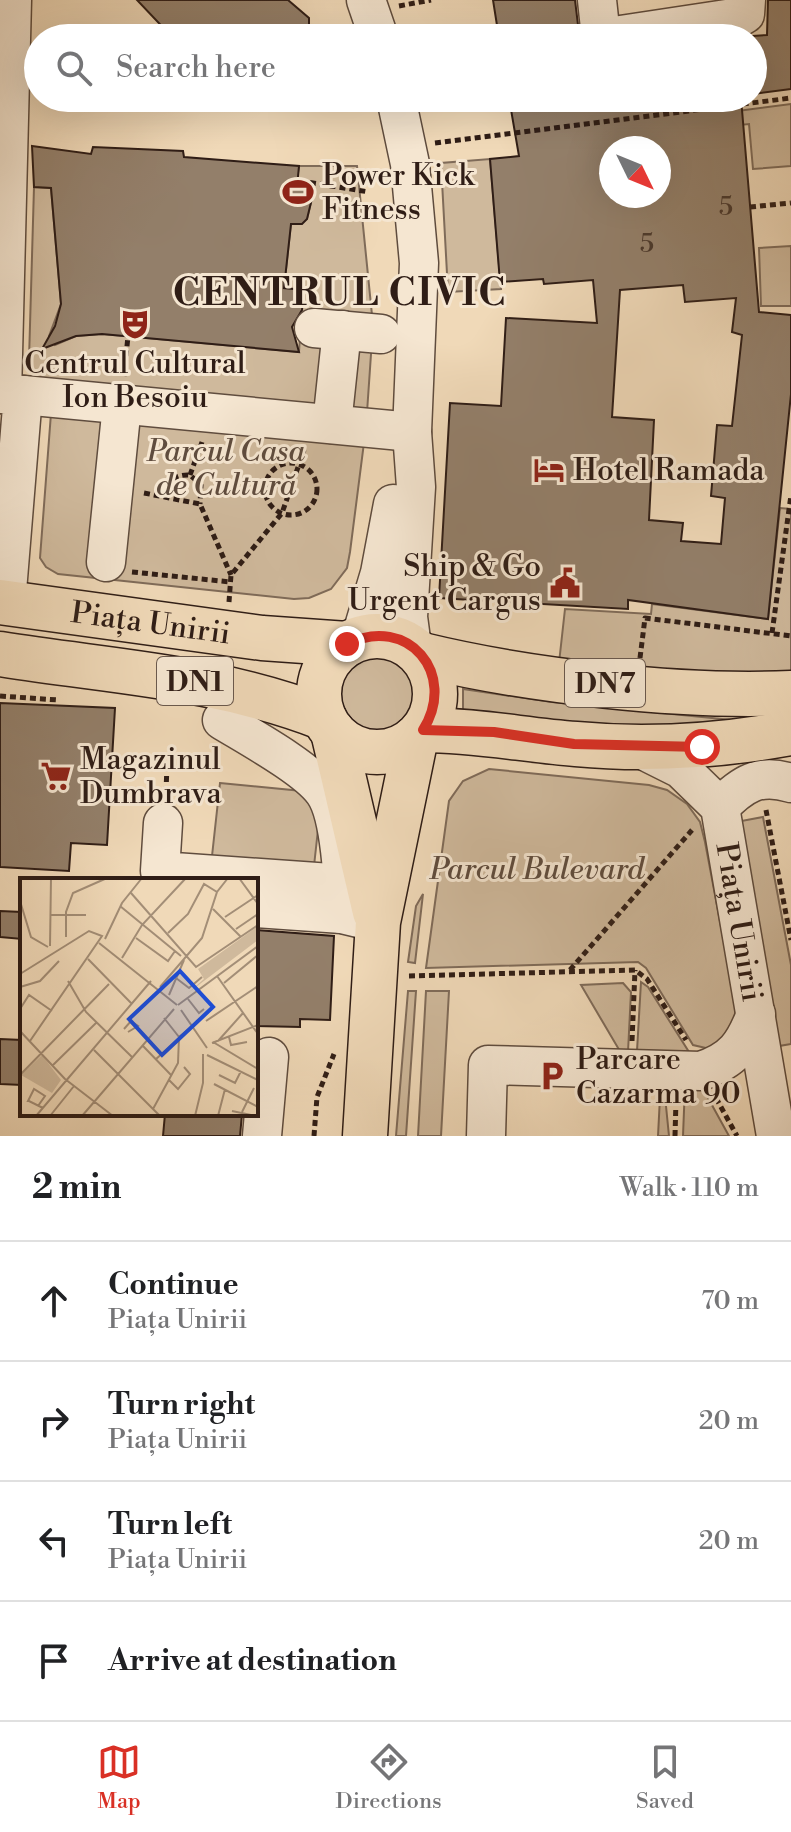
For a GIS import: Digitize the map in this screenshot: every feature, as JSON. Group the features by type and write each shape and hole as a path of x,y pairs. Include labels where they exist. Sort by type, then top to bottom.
{"main road":[{"name":"Piața Unirii","path":"3,602 262,638 354,640 393,637 417,651"},
{"path":"354,640 336,652 321,676 320,704 328,725 355,907 365,1136"},
{"path":"390,872 420,734 435,706 436,693 429,666 417,651"},
{"name":"DN7","path":"417,651 471,667 637,687 791,693"},
{"name":"Piața Unirii","path":"0,654 223,685 274,699 328,725 344,742 373,752 389,751 420,734 494,732 574,744 639,748 702,747 791,733"},
{"path":"355,907 390,872 412,835 431,780 447,761 473,754 517,755 574,744"}],"street":[{"path":"3,602 12,0"},
{"path":"597,0 600,24"},
{"path":"648,24 699,11 740,17 745,14 746,0"},
{"path":"399,112 410,164 419,263 412,432 416,487 408,617 417,651"},
{"path":"332,424 328,329 381,334"},
{"path":"8,395 412,432"},
{"path":"119,567 114,487 122,405"},
{"path":"354,640 380,573 397,481 412,432"},
{"path":"222,720 274,751 324,792 355,907"},
{"name":"Piața Unirii","path":"639,748 681,769 721,811 776,1136"},
{"path":"721,811 735,791 758,779 778,794"},
{"path":"163,823 160,871 198,878"},
{"path":"258,889 355,907"},
{"path":"258,908 355,907"},
{"path":"486,1136 488,1065 701,1071 717,1066 740,1049 756,1014"},
{"path":"262,1136 269,1057"}],"path":[{"path":"379,15 431,0"},
{"path":"767,101 791,98"},
{"path":"431,144 681,112"},
{"path":"307,189 307,182 369,192"},
{"path":"750,207 791,203"},
{"path":"231,579 282,513 299,464"},
{"path":"299,464 312,474 315,498 305,511 282,513 274,509 265,494 268,476 282,465 299,464"},
{"path":"166,497 169,482 175,477 190,475 201,485 200,504 231,579 229,602"},
{"path":"114,487 200,504"},
{"path":"772,633 791,495"},
{"path":"119,567 231,579"},
{"path":"637,687 645,618 791,636"},
{"path":"778,794 791,940"},
{"path":"569,971 700,822 721,811"},
{"path":"634,1070 635,970"},
{"path":"408,976 635,970 647,979 692,1050"},
{"path":"314,1136 317,1097 334,1054 336,1039"},
{"path":"712,1091 737,1136"}],"green space":[{"path":"791,104 791,166 753,169 749,124 599,136 599,139 587,140 585,131 730,112 767,112 767,107"},
{"path":"490,159 501,289 448,292 441,163"},
{"name":"Parcul Casa de Cultură","path":"299,166 357,166 373,325 366,427 347,568 331,589 309,598 294,599 58,574 46,567 40,558 53,387 37,382 29,360 34,187 51,188 61,304 49,336 55,345 76,336 102,334 299,352 303,290 284,288 291,224 307,219 314,190 296,187"},
{"path":"791,246 791,306 761,306 759,248"},
{"path":"780,508 791,509 791,681 559,663 565,609 651,614 652,604 768,619"},
{"path":"378,657 392,660 404,668 412,680 415,694 412,708 404,720 392,728 378,731 364,728 352,720 344,708 341,694 344,680 352,668 364,660"},
{"path":"463,689 552,702 742,721 637,727 463,716"},
{"name":"Parcul Bulevard","path":"489,769 649,785 667,790 687,804 700,822 705,842 739,1022 710,1049 693,1045 646,968 638,962 426,968 449,801 463,781"},
{"path":"220,783 322,793 314,866 212,856"},
{"path":"763,817 791,965 791,1044 779,1046 736,822"},
{"path":"423,894 415,963 408,962 416,906"},
{"path":"641,982 648,987 689,1052 637,1051"},
{"path":"623,983 631,992 628,1052 621,1053 581,985"},
{"path":"408,991 416,991 406,1136 396,1136"},
{"path":"426,991 449,991 441,1136 418,1136"},
{"path":"685,1085 702,1087 729,1136 683,1136"},
{"path":"665,1096 669,1136 658,1136 660,1097"}],"building":[{"path":"137,0 288,0 309,18 309,24 160,24"},
{"path":"493,0 575,0 578,24 497,24"},
{"path":"768,0 791,0 791,89 767,92"},
{"path":"511,112 742,112 759,312 791,315 791,394 768,619 628,600 628,609 439,598 450,403 501,406 506,318 597,323 593,280 544,284 543,279 500,282 490,159 519,156","holes":["683,285 685,302 736,298 732,332 742,335 732,426 717,425 711,496 725,498 721,544 681,541 683,523 649,520 654,420 612,417 620,290"]},
{"path":"32,146 91,154 93,147 183,151 184,157 299,166 297,187 314,190 307,219 302,224 291,224 284,288 304,290 302,310 292,327 299,352 102,334 76,336 42,349 55,326 61,304 51,188 34,187"},
{"name":"Magazinul Dumbrava","path":"0,703 115,708 107,845 71,843 69,871 0,867"},
{"path":"0,911 20,912 20,939 0,937"},
{"path":"258,930 334,936 330,1020 300,1019 300,1027 258,1026"},
{"path":"0,1039 20,1040 20,1085 0,1084"},
{"path":"165,1116 242,1116 240,1136 163,1136"}],"place":[{"name":"Power Kick Fitness","path":"298,192"},
{"name":"Centrul Cultural Ion Besoiu","path":"135,324"},
{"name":"Hotel Ramada","path":"549,470"},
{"name":"Ship & Go Urgent Cargus","path":"565,583"},
{"name":"Magazinul Dumbrava","path":"56,776"},
{"name":"Parcare Cazarma 90","path":"552,1076"}],"district":[{"name":"CENTRUL CIVIC","path":"340,292"}],"route":[{"path":"347,644 361,637 383,635 403,641 422,655 434,679 436,693 435,706 423,730 494,732 574,744 639,748 702,747"}]}
